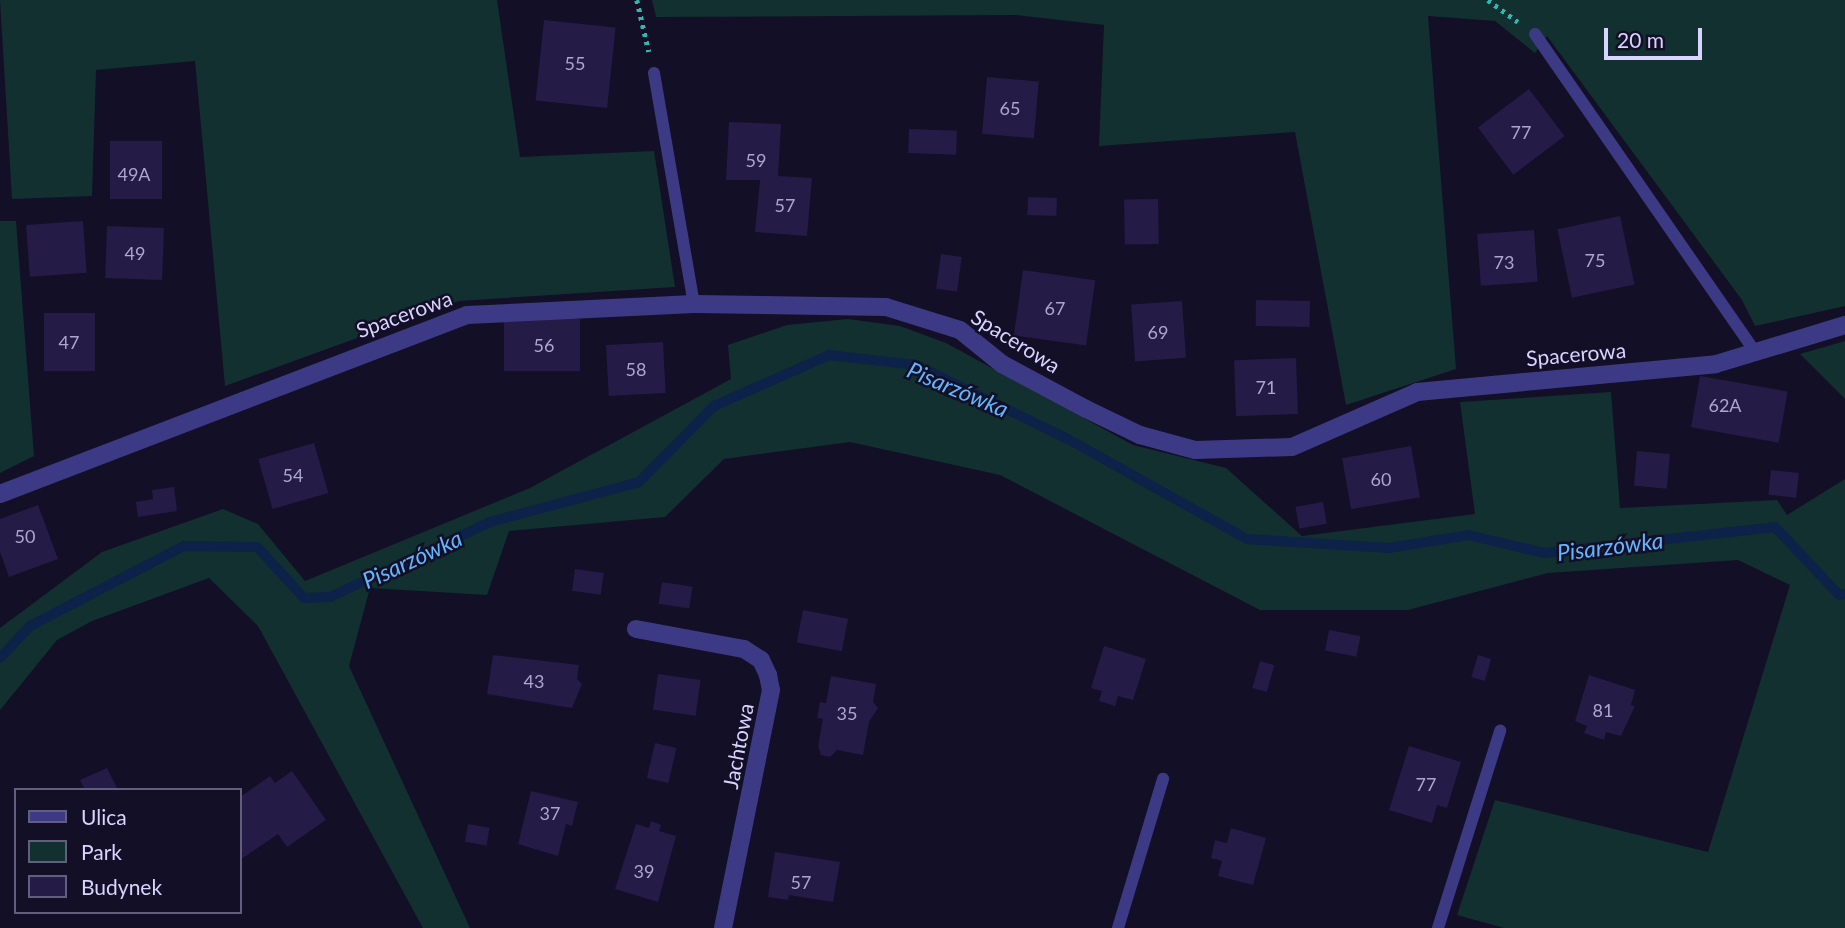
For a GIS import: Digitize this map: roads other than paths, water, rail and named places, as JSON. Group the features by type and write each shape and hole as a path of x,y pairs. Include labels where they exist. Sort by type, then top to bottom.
{"street":[{"name":"Spacerowa","path":"0,494 467,315 694,304 886,307 960,330 1002,364 1086,409 1140,435 1195,450 1293,447 1417,392 1716,364 1845,325"},
{"name":"Jachtowa","path":"636,629 744,649 761,660 768,675 771,691 723,928"}],"lane":[{"path":"1535,34 1755,352"},
{"path":"654,73 694,304"},
{"path":"1438,928 1500,731"},
{"path":"1118,928 1163,779"}],"waterway":[{"name":"Pisarzówka","path":"0,658 30,626 184,546 257,547 304,598 330,597 490,522 639,482 714,406 829,355 916,365 1068,439 1247,539 1389,548 1468,535 1544,553 1775,527 1839,595 1845,594"}]}
